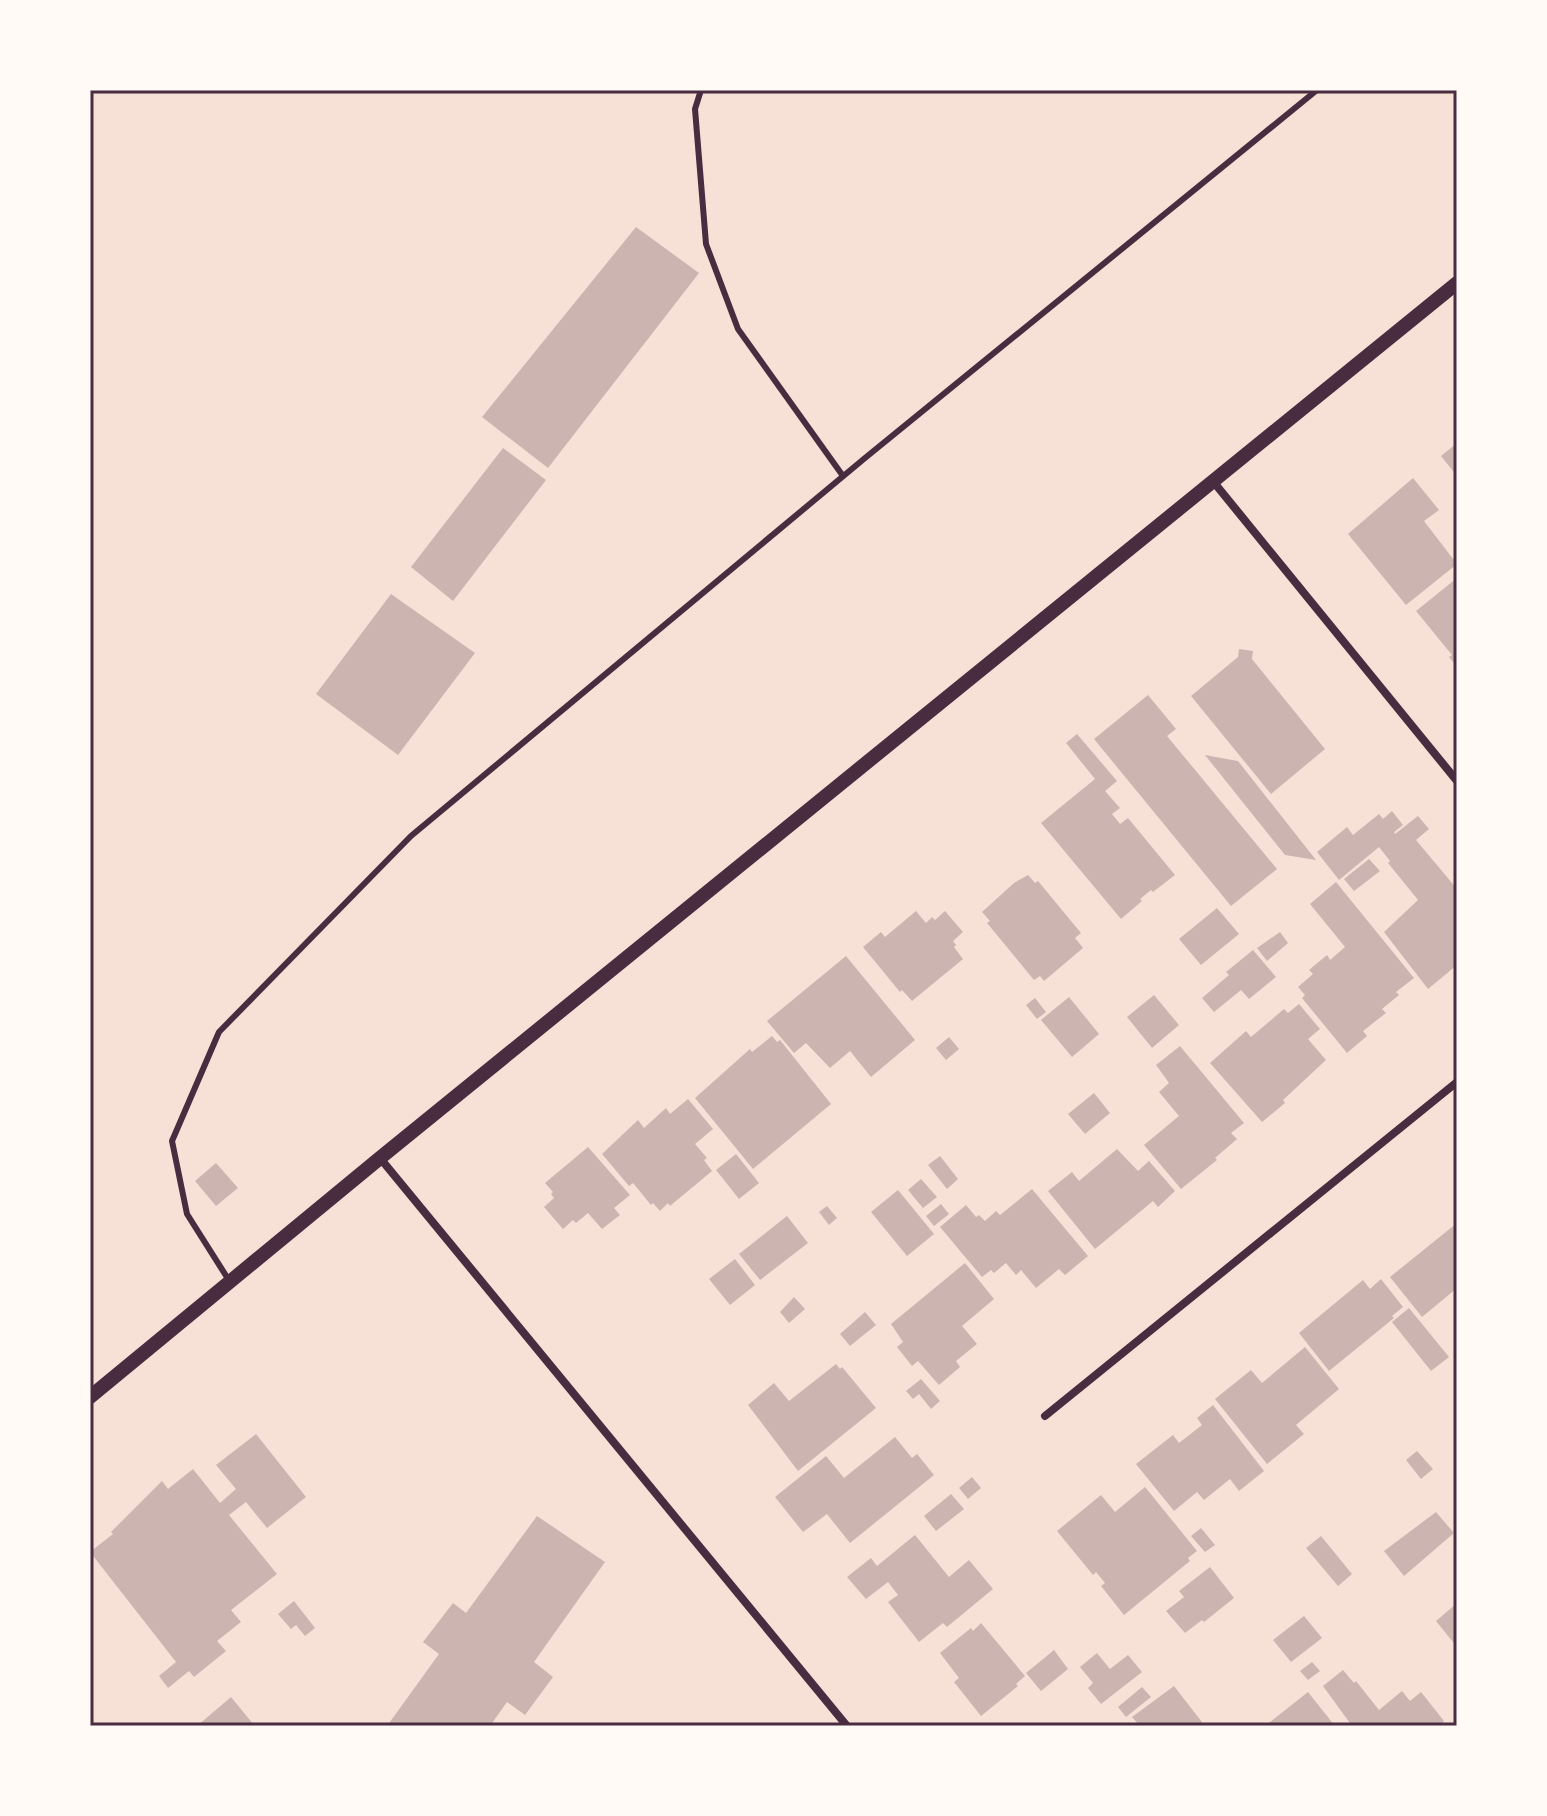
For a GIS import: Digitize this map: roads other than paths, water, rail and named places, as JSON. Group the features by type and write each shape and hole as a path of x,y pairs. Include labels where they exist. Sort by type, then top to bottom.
{"street":[{"path":"90,1397 1457,283"},
{"path":"1212,480 1457,781"},
{"path":"1045,1416 1457,1082"},
{"path":"380,1158 847,1726"}],"lane":[{"path":"701,90 695,109 706,244 738,329 843,476"},
{"path":"230,1282 187,1214 172,1141 219,1032 411,836 843,476 1317,90"}]}
